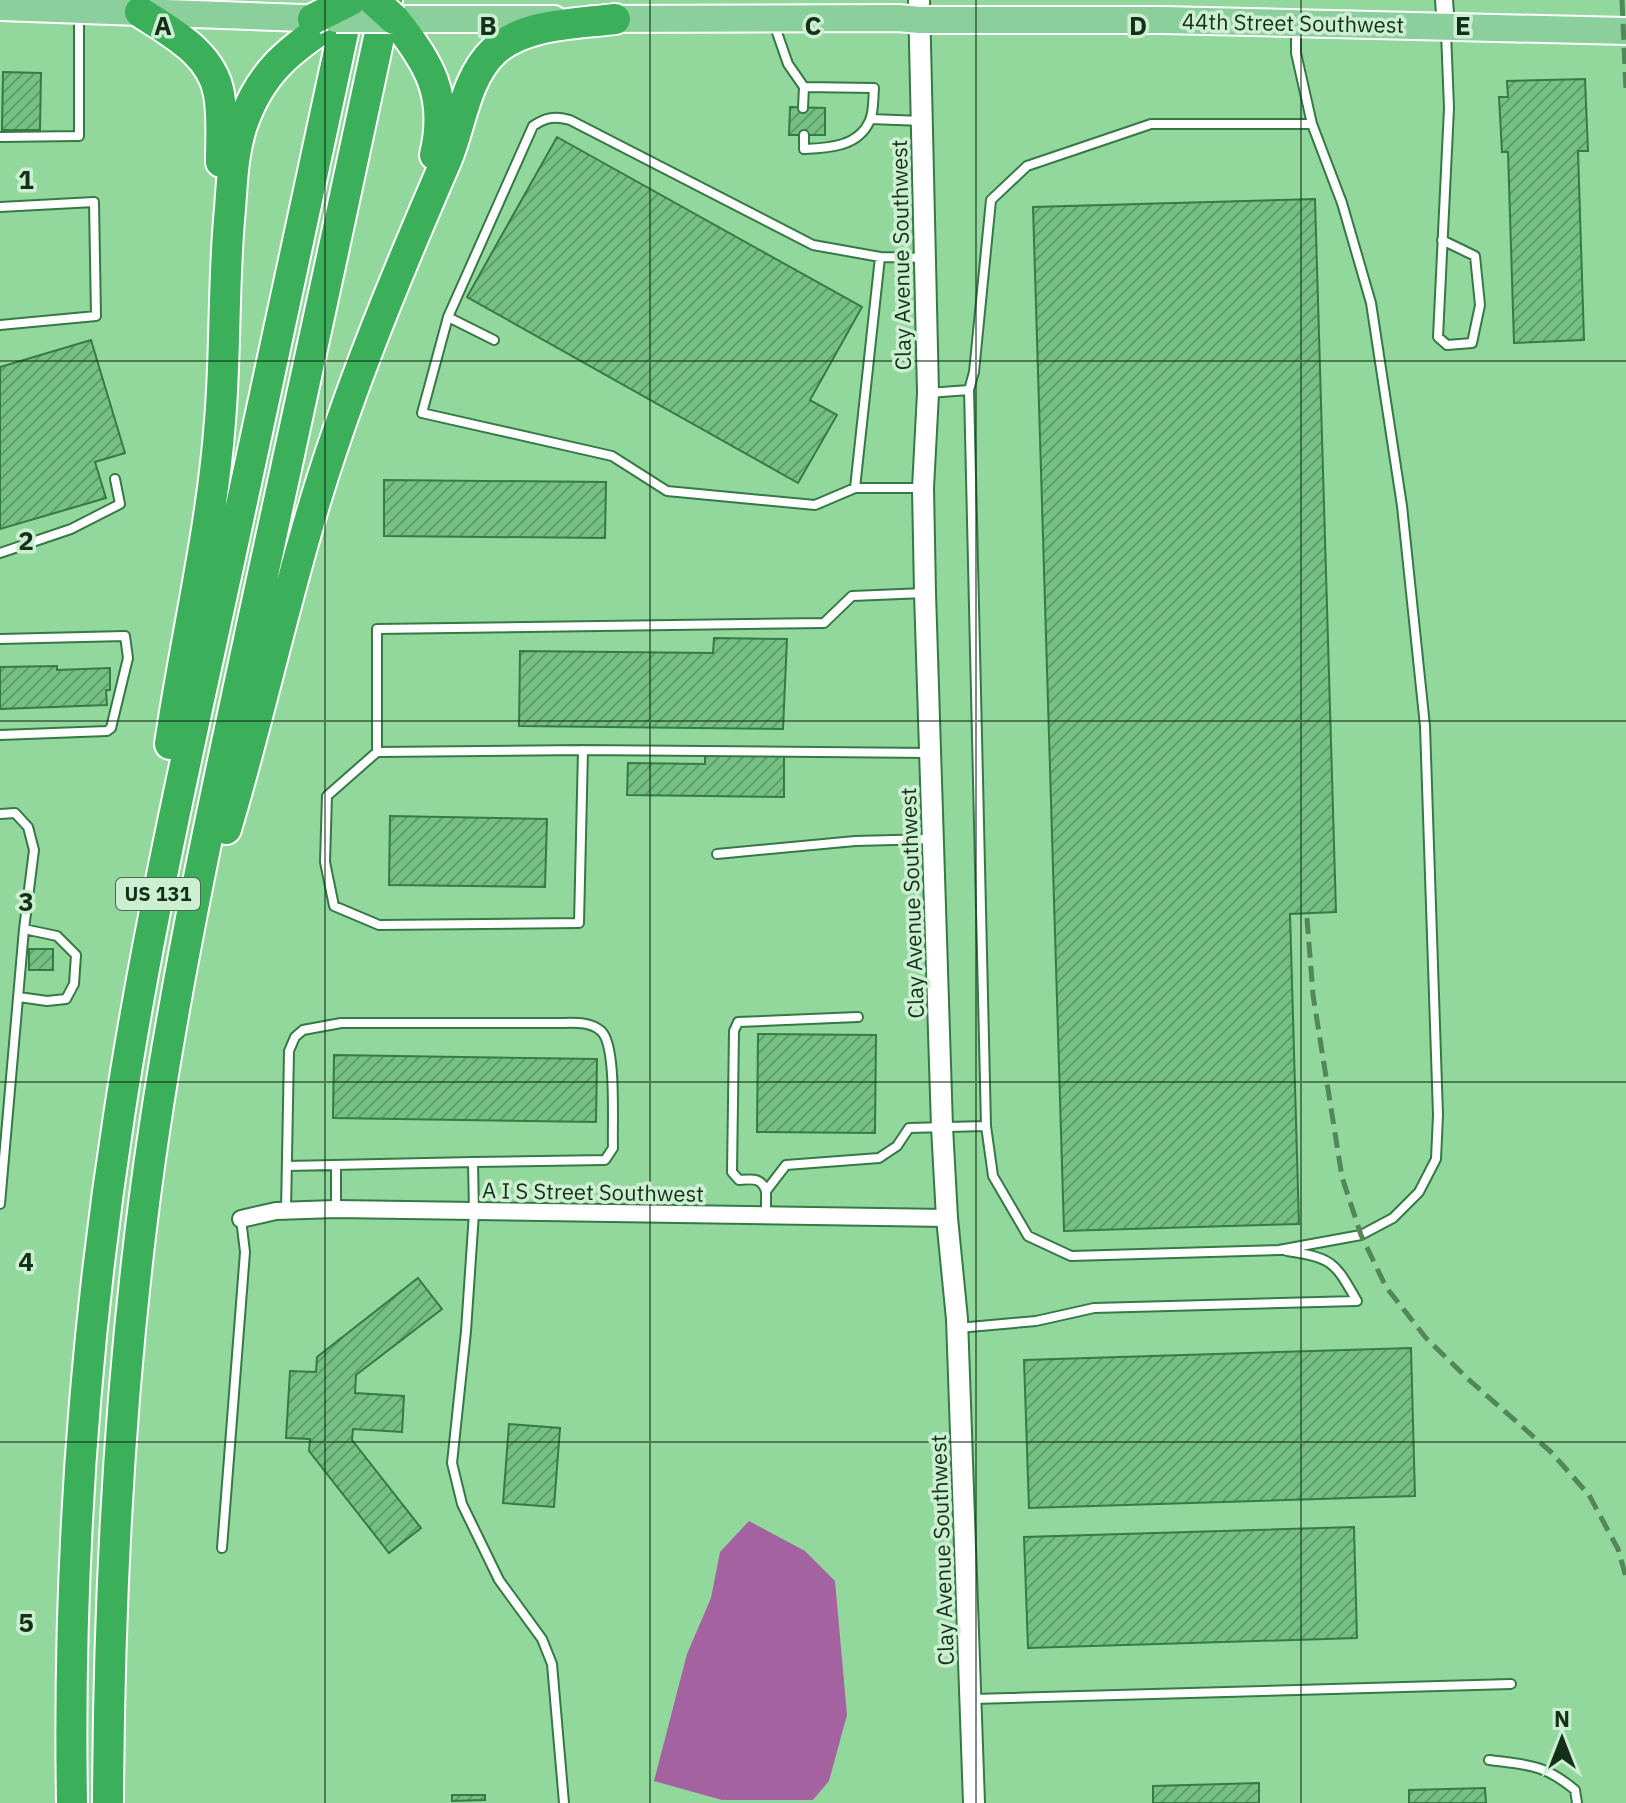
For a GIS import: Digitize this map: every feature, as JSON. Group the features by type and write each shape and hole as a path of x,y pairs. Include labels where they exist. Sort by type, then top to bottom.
{"highway":[{"path":"119,1115 171,732 214,480 223,374 225,262 221,107 216,82 197,53 140,12"},
{"path":"225,262 232,177 241,128 263,80 277,63 332,15 394,12 437,88 440,121 438,145 418,223"},
{"name":"US 131","path":"108,1803 110,1630 127,1355 149,1165 174,1003 222,764 394,12"},
{"name":"US 131","path":"72,1803 72,1671 81,1477 103,1236 119,1115 158,890 332,15"},
{"path":"174,1003 249,752 309,522 355,388 418,223 449,154 475,78 493,53 509,41 539,29 615,19"}],"main road":[{"path":"0,7 332,15"},
{"name":"44th Street Southwest","path":"394,12 615,19 773,19 898,18 920,10 1626,31"}],"street":[{"path":"1444,0 1446,27"},
{"name":"Clay Avenue Southwest","path":"920,10 928,393 923,488 925,593 942,1127 957,1328 974,1803"},
{"name":"A I S Street Southwest","path":"241,1219 286,1211 336,1209 947,1218"}],"lane":[{"path":"0,137 79,136 79,10"},
{"path":"773,19 788,64 804,87 803,108"},
{"path":"1296,23 1296,53 1312,124 1342,203 1371,303 1402,506 1425,726 1436,1159 1419,1192 1393,1218 1361,1235 1279,1250 1071,1256 1028,1236 993,1176 986,1126 969,390 974,372 991,200 1027,166 1151,124 1312,124"},
{"path":"1442,240 1475,256 1480,305 1472,343 1447,345 1438,337 1442,240 1449,108 1446,27"},
{"path":"804,87 874,88 871,119 850,142 836,147 804,149 804,135"},
{"path":"923,488 855,488 815,505 667,491 612,456 422,413 448,317 533,126 544,119 557,116 570,120 813,245 880,257 925,258"},
{"path":"871,119 922,121"},
{"path":"0,207 94,202 96,316 0,325"},
{"path":"855,488 880,257"},
{"path":"448,317 494,340"},
{"path":"928,393 969,390"},
{"path":"0,553 71,529 120,504 115,479"},
{"path":"377,752 377,629 824,623 852,596 925,593"},
{"path":"0,639 125,636 128,658 111,728 107,731 0,735"},
{"path":"583,750 579,923 379,925 334,906 325,862 327,796 377,752 583,750 931,753"},
{"path":"0,814 15,813 28,827 34,850 24,929 0,1204"},
{"path":"717,854 855,841 934,839"},
{"path":"19,997 47,1001 66,999 74,984 76,955 57,936 24,929"},
{"path":"766,1216 763,1183 756,1179 739,1180 732,1172 735,1026 738,1022 858,1017"},
{"path":"286,1211 289,1051 295,1037 303,1030 341,1023 567,1023 590,1025 603,1032 611,1048 613,1148 605,1160 287,1166"},
{"path":"766,1191 786,1165 879,1158 897,1146 909,1128 986,1126"},
{"path":"473,1162 474,1213 466,1331 452,1463 462,1504 499,1580 542,1639 552,1664 564,1803"},
{"path":"336,1165 336,1209"},
{"path":"222,1548 245,1252 241,1219"},
{"path":"957,1328 1036,1321 1094,1308 1357,1301 1336,1265 1315,1256 1279,1250"},
{"path":"972,1699 1511,1684"},
{"path":"1489,1760 1556,1773 1575,1790 1577,1803"}],"shaded area":[{"path":"749,1521 805,1551 835,1581 847,1715 829,1781 813,1800 722,1800 654,1781 687,1654 711,1598 720,1552"}],"building":[{"path":"3,72 41,73 40,130 2,130"},
{"path":"1585,79 1588,151 1578,151 1584,340 1514,343 1508,152 1502,152 1499,97 1508,97 1507,81"},
{"path":"790,107 825,108 825,135 789,135"},
{"path":"557,137 862,307 810,400 837,415 798,483 467,297"},
{"path":"1315,199 1336,912 1290,914 1299,1224 1064,1231 1033,207"},
{"path":"91,340 125,453 95,462 106,498 0,529 0,367"},
{"path":"384,480 606,482 605,538 384,536"},
{"path":"714,638 787,639 783,729 519,726 520,651 713,653"},
{"path":"57,666 57,670 110,668 107,705 0,709 0,667"},
{"path":"705,755 784,756 784,797 627,795 628,763 705,764"},
{"path":"390,816 547,819 545,887 389,885"},
{"path":"29,949 53,949 53,970 29,970"},
{"path":"758,1034 876,1035 875,1133 757,1132"},
{"path":"334,1055 597,1059 596,1122 333,1118"},
{"path":"418,1278 442,1309 356,1375 355,1393 404,1396 402,1432 353,1429 352,1440 421,1528 389,1553 309,1451 310,1439 286,1438 290,1371 316,1372 317,1357"},
{"path":"1411,1348 1415,1496 1029,1508 1024,1360"},
{"path":"509,1424 560,1428 554,1507 503,1503"},
{"path":"1354,1527 1357,1638 1028,1648 1024,1537"},
{"path":"1259,1783 1259,1803 1153,1803 1153,1786"},
{"path":"1485,1788 1486,1803 1409,1803 1409,1790"},
{"path":"452,1795 485,1795 485,1800 452,1801"}],"railway":[{"path":"1622,0 1626,90"},
{"path":"1307,918 1313,995 1342,1177 1361,1235 1386,1287 1426,1338 1551,1452 1589,1495 1618,1549 1626,1577"}]}
